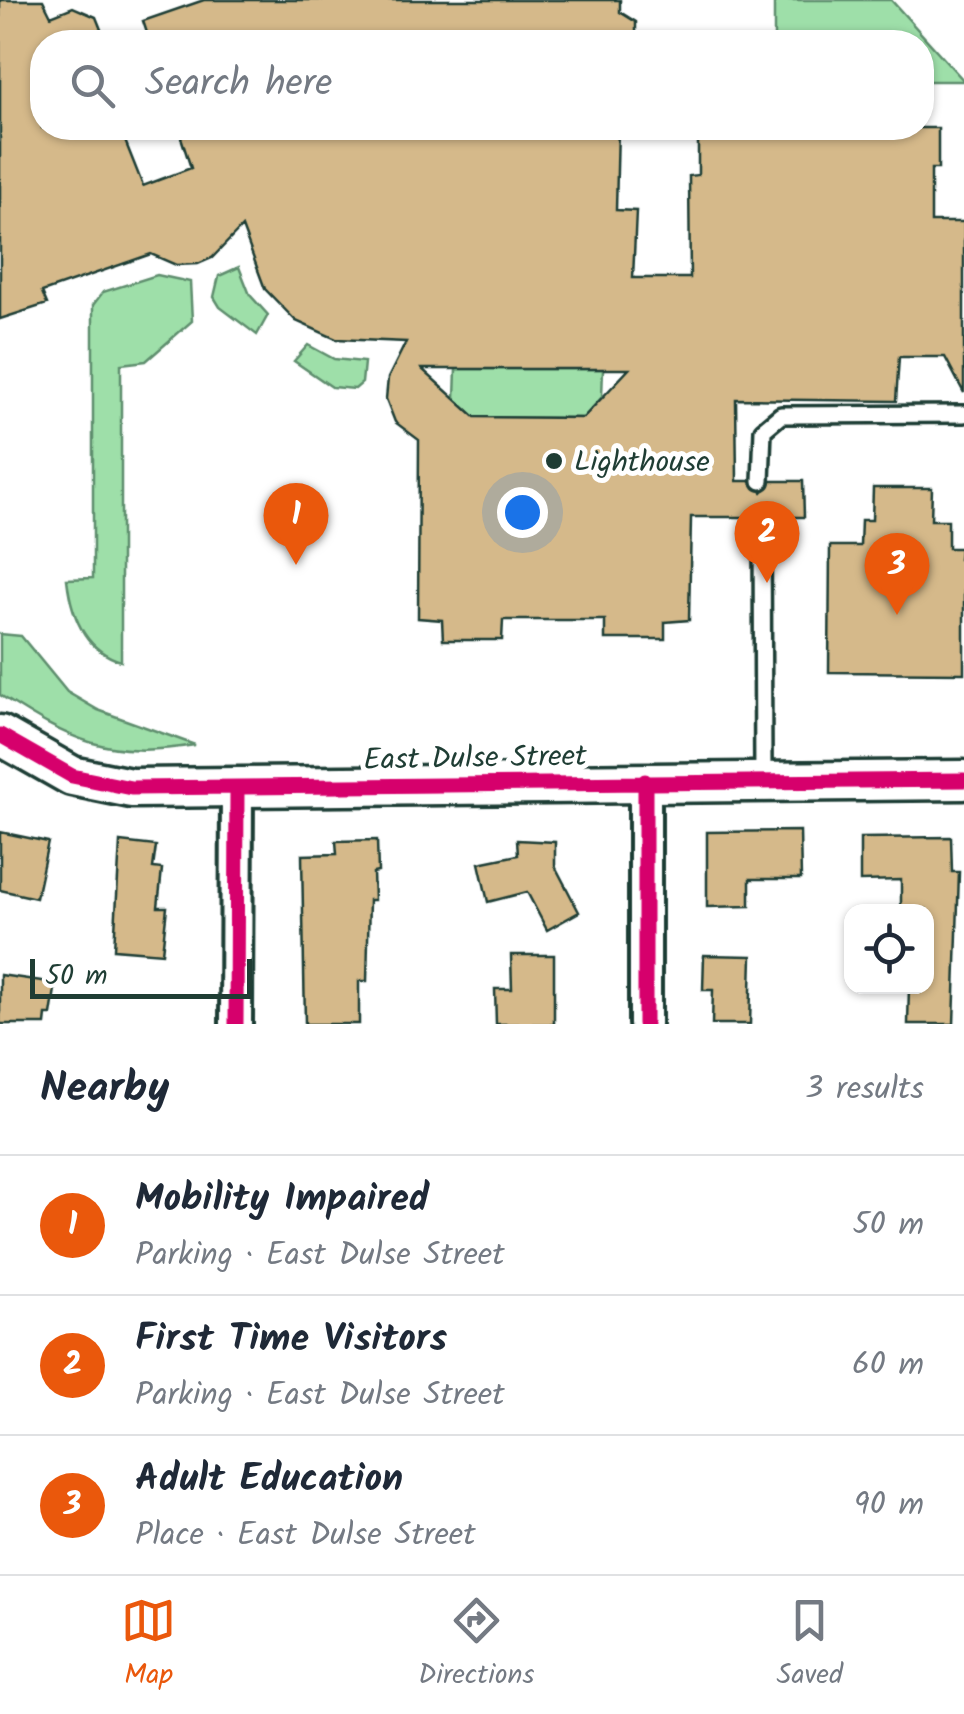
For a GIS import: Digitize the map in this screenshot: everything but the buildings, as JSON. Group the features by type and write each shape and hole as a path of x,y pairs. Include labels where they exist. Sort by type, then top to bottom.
{"street":[{"name":"East Dulse Street","path":"0,735 54,769 87,781 131,788 964,780"},
{"path":"645,781 645,1024"},
{"path":"236,1024 237,789"}],"lane":[{"path":"761,481 761,436 775,416 964,414"},
{"path":"762,518 764,780"}],"green space":[{"path":"774,0 891,0 918,30 774,30"},
{"path":"934,48 964,81 934,81"},
{"path":"239,267 250,295 268,315 257,335 220,307 214,297 219,276"},
{"path":"157,275 190,282 192,321 146,361 121,364 121,661 97,648 81,629 67,579 93,578 93,305 103,292"},
{"path":"308,345 334,359 364,362 362,383 355,389 332,387 294,361"},
{"path":"456,369 603,369 602,397 583,418 475,417 455,399"},
{"path":"0,634 21,636 67,692 98,710 195,745 137,750 113,747 70,735 48,724 0,695"}],"cycle path":[{"path":"0,735 72,776 131,788 964,780"},
{"path":"645,781 645,1024"},
{"path":"236,1024 237,789"}],"place":[{"name":"Lighthouse","path":"554,461"},
{"name":"Mobility Impaired","path":"296,565"},
{"name":"First Time Visitors","path":"767,583"},
{"name":"Adult Education","path":"897,615"}]}
